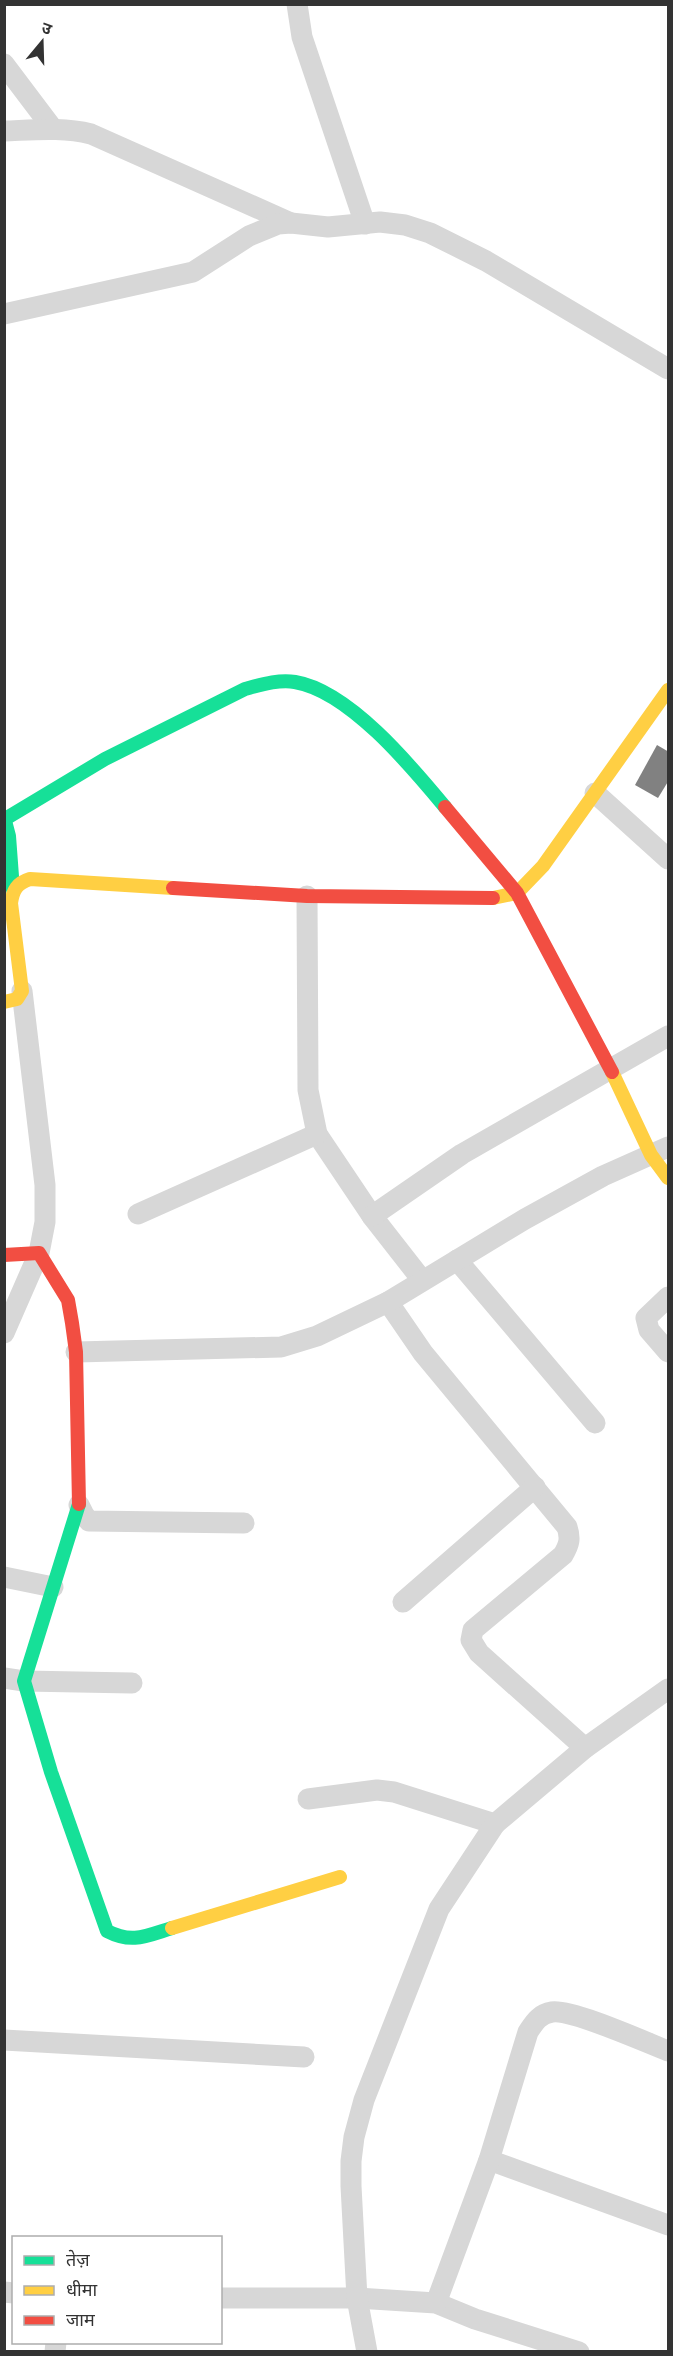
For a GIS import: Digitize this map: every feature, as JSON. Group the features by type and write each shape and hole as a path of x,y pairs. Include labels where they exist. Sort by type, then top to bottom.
{"street":[{"path":"297,4 302,37 365,224"},
{"path":"4,64 53,129"},
{"path":"4,131 74,130 109,140 291,223"},
{"path":"4,314 193,272 249,236 278,224 328,227 380,222 405,225 430,233 486,261 669,369"},
{"path":"4,1333 39,1254 45,1222 45,1185 13,997 11,903 13,890 5,818 105,759 245,689 266,682 292,681 315,687 349,708 407,761 517,893 611,1069 660,1151 669,1179"},
{"path":"13,890 20,882 30,879 307,896 488,898 517,893 543,867 669,690"},
{"path":"595,794 669,859"},
{"path":"307,896 308,1090 316,1134 372,1216 422,1280"},
{"path":"372,1216 462,1154 669,1036"},
{"path":"138,1214 316,1134"},
{"path":"76,1352 281,1347 317,1336 388,1302 603,1176 660,1151"},
{"path":"4,1255 39,1254"},
{"path":"39,1254 68,1300 76,1352 79,1505 53,1587 14,1679 51,1772 107,1931 122,1940 139,1938 340,1877"},
{"path":"457,1260 595,1424"},
{"path":"669,1298 645,1318 649,1329 669,1352"},
{"path":"388,1302 423,1353 567,1527 570,1535 569,1545 563,1555 473,1630 471,1640 479,1653 585,1748"},
{"path":"403,1602 535,1487"},
{"path":"79,1505 89,1521 244,1523"},
{"path":"4,1576 53,1587"},
{"path":"14,1679 132,1683"},
{"path":"367,2352 357,2298 351,2161 354,2137 364,2100 438,1909 495,1824 585,1748 669,1689"},
{"path":"308,1799 377,1790 394,1792 495,1824"},
{"path":"436,2303 489,2160 528,2032 537,2018 552,2012 573,2015 669,2051"},
{"path":"4,2040 304,2057"},
{"path":"489,2160 669,2225"},
{"path":"222,2298 357,2298 436,2303 475,2319 579,2352"}],"building":[{"path":"657,745 669,752 669,780 658,798 635,785"}],"traffic: fast":[{"path":"5,819 105,759 245,689 283,681 316,688 357,715 378,732 445,807"},
{"path":"4,817 9,836 13,890"},
{"path":"79,1504 24,1681 51,1772 107,1931 132,1938 172,1928"}],"traffic: slow":[{"path":"493,898 517,893 543,866 668,690"},
{"path":"4,1002 17,999 22,991 11,903 14,891 19,885 30,879 173,888"},
{"path":"612,1072 651,1155 668,1178"},
{"path":"172,1928 340,1877"}],"traffic: jam":[{"path":"445,807 517,893 612,1072"},
{"path":"173,888 307,896 493,898"},
{"path":"4,1255 39,1253 68,1300 76,1352 79,1504"}]}
